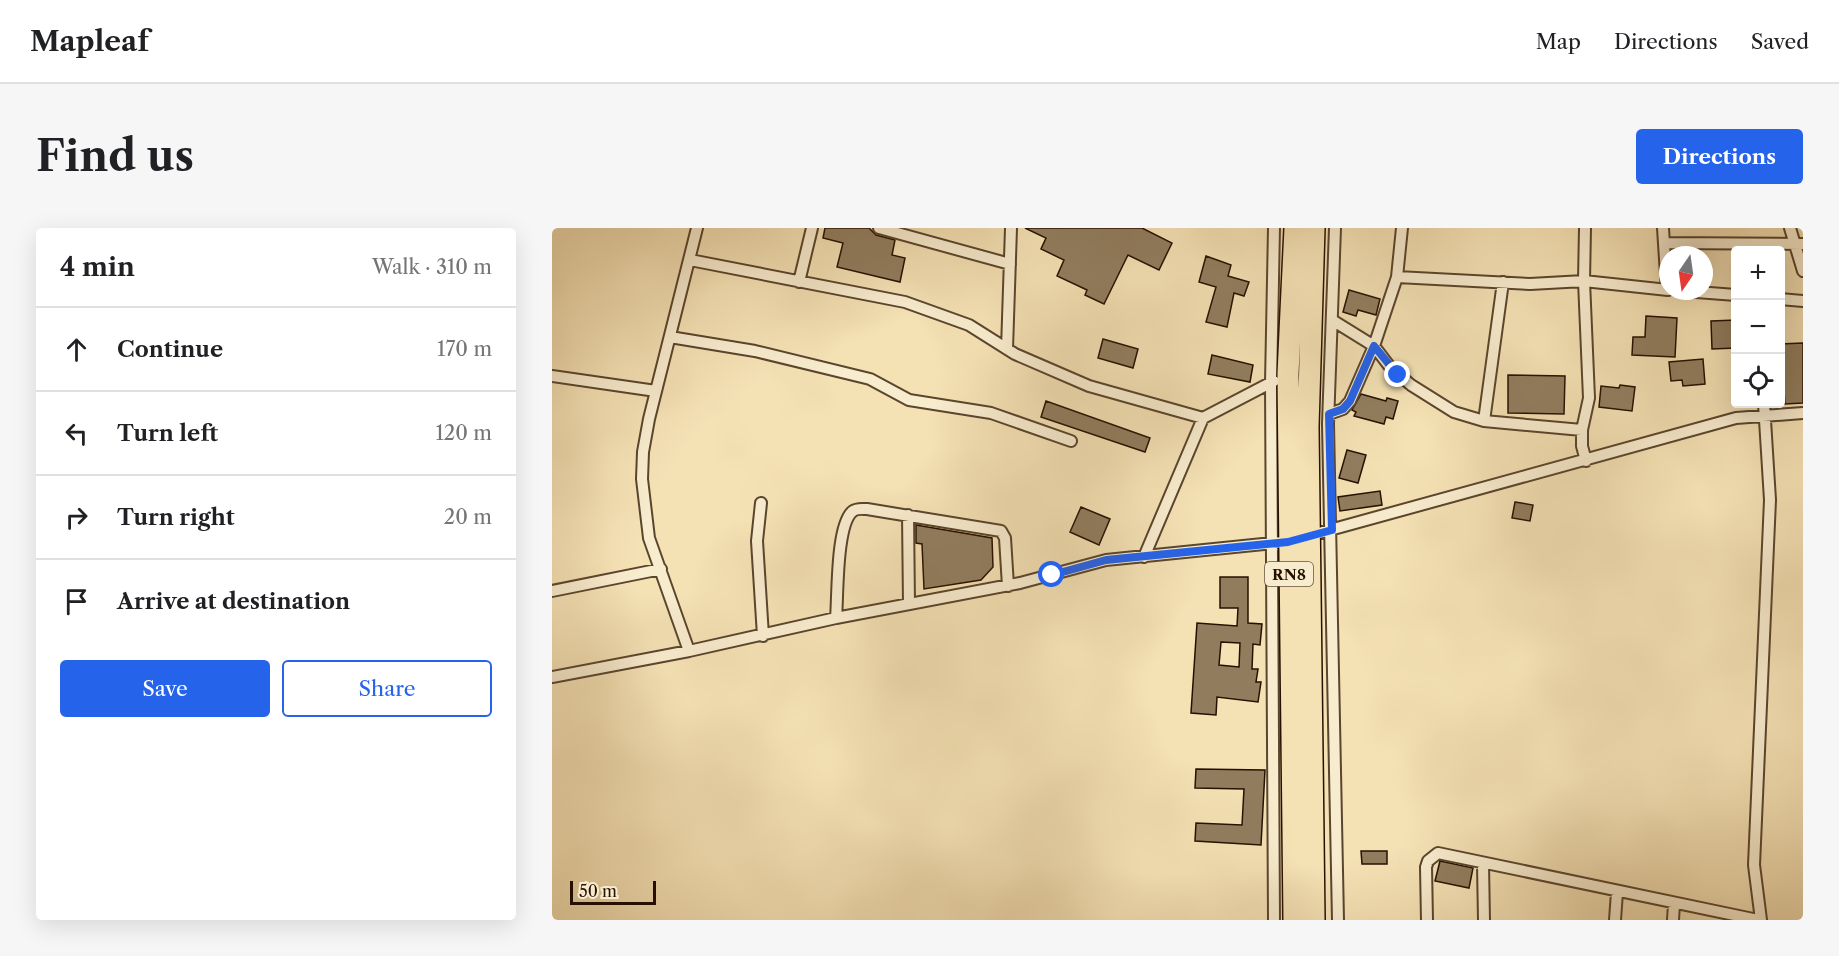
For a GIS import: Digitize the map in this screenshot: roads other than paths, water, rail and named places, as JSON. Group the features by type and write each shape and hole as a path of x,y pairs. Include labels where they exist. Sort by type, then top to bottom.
{"highway":[{"name":"RN8","path":"1295,228 1279,378 1314,920"},
{"name":"RN8","path":"1293,920 1290,541 1308,427 1314,228"}],"street":[{"path":"689,651 649,538 642,478 643,452 656,391 697,228"},
{"path":"799,282 812,228"},
{"path":"879,228 1010,264"},
{"path":"1008,349 1011,228"},
{"path":"1144,557 1203,418 1279,378 1274,228"},
{"path":"1335,228 1329,414 1338,920"},
{"path":"1329,414 1343,409 1350,401 1374,346 1397,277 1402,228"},
{"path":"1585,228 1584,281 1589,398 1582,430 1582,446 1586,460"},
{"path":"1664,228 1664,246"},
{"path":"1790,228 1799,243 1803,271"},
{"path":"1664,243 1799,243"},
{"path":"690,260 905,302 969,325 1008,349 1089,386 1203,418"},
{"path":"1397,277 1530,284 1584,281 1659,289"},
{"path":"1484,420 1503,282"},
{"path":"1713,293 1731,295"},
{"path":"1785,299 1803,301"},
{"path":"1332,320 1374,346 1390,367 1411,385 1455,411 1484,420 1582,430"},
{"path":"670,337 755,351 870,378 909,400 991,413 1071,441"},
{"path":"552,376 656,391"},
{"path":"552,677 764,636 836,618 1008,586 1106,560 1290,541 1764,409 1803,413"},
{"path":"1426,920 1426,867 1433,856 1438,853 1674,904 1718,916 1759,920 1754,865 1770,500 1764,409"},
{"path":"761,502 757,560 764,636"},
{"path":"836,618 842,535 852,513 867,509 1002,532 1008,586"},
{"path":"909,515 909,604"},
{"path":"1274,920 1290,541"},
{"path":"552,591 661,569"},
{"path":"1483,864 1484,920"},
{"path":"1615,920 1617,892"},
{"path":"1673,920 1674,904"}]}
